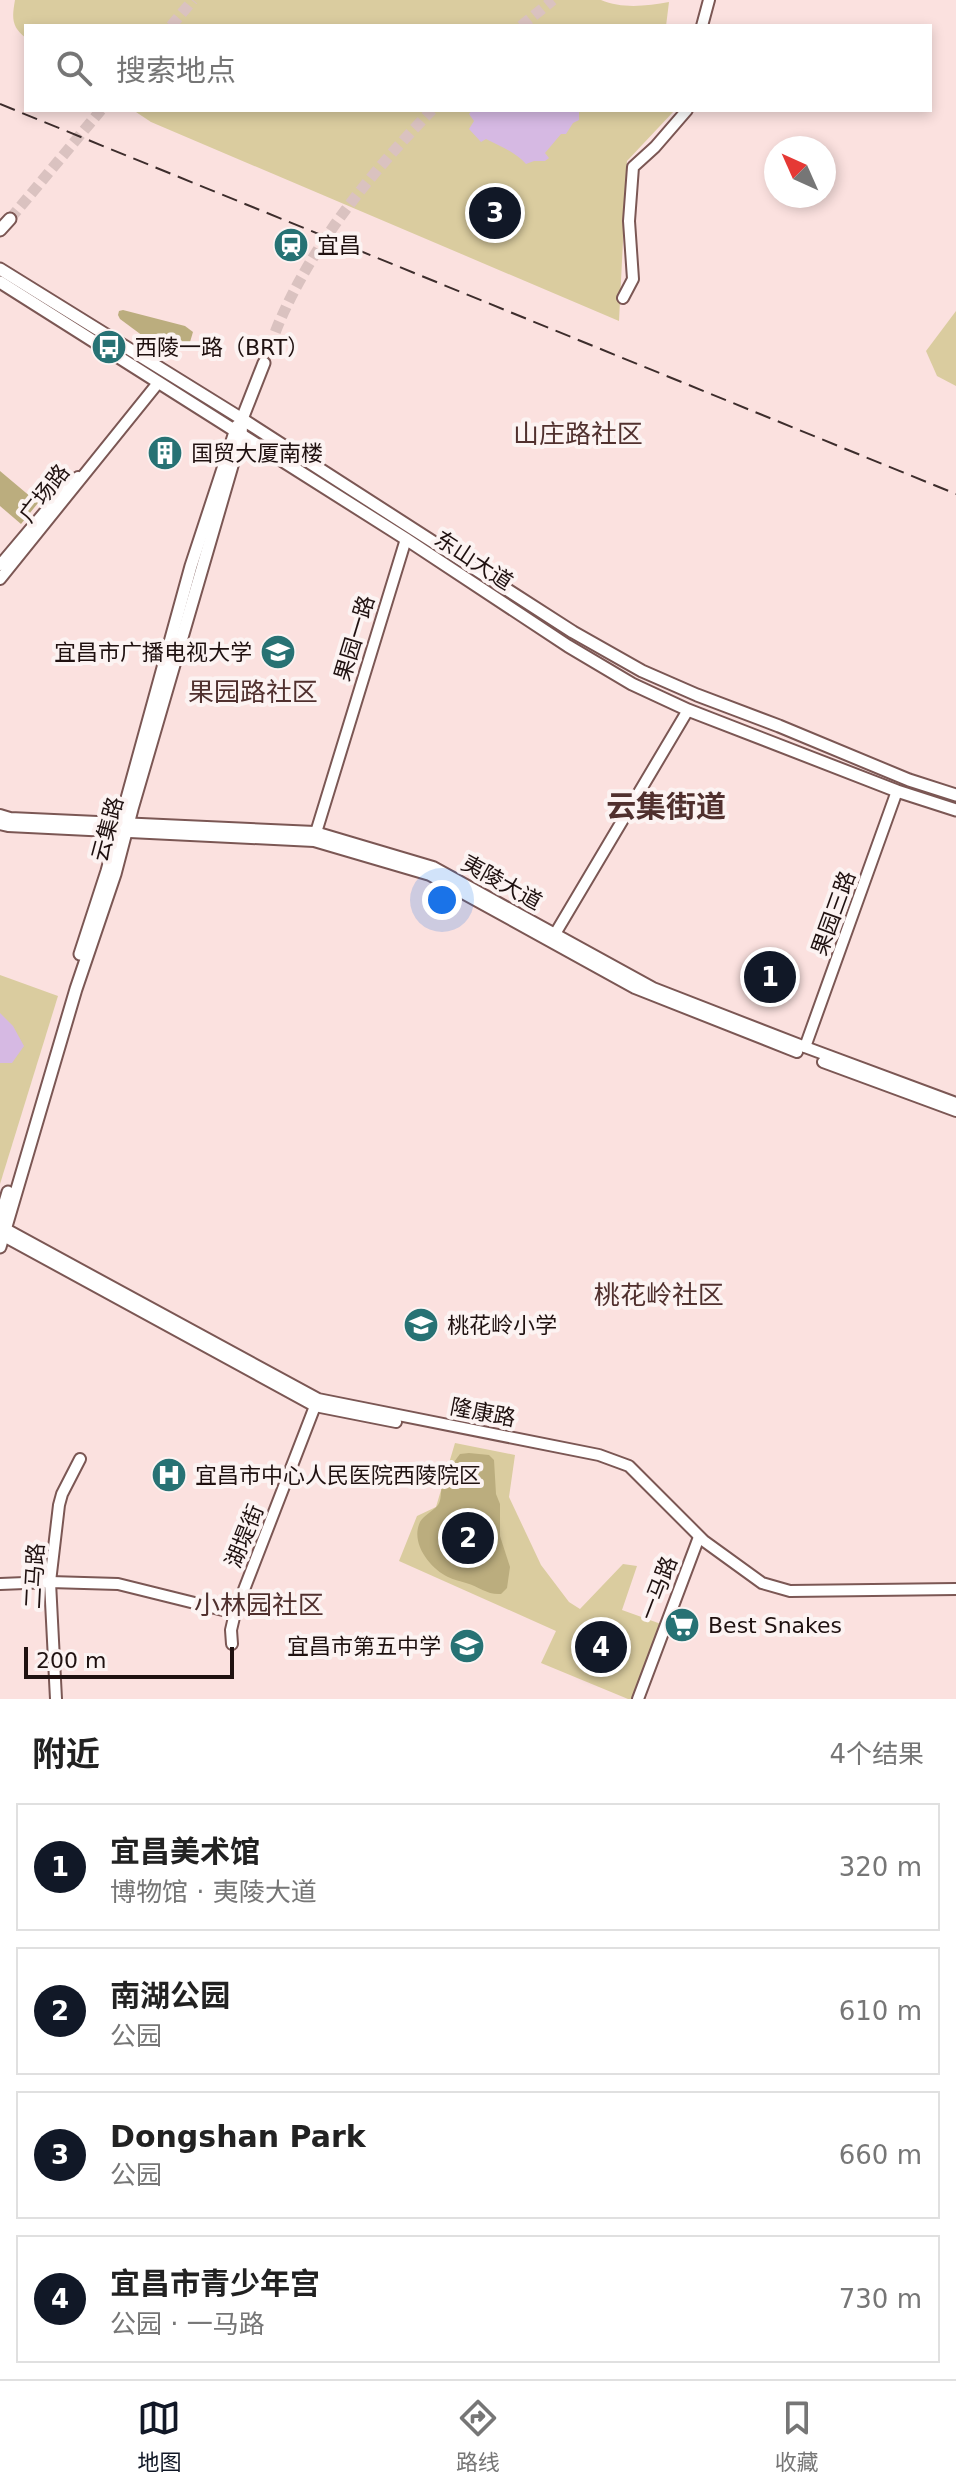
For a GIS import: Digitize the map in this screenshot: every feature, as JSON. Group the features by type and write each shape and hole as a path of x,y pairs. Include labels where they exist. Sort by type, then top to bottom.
{"main road":[{"path":"703,24 709,0"},
{"path":"623,298 633,279 629,221 633,167 685,112"},
{"name":"东山大道","path":"0,269 242,419 573,632 642,671 909,780 956,795"},
{"name":"东山大道","path":"0,283 632,684 688,710 897,791 956,810"},
{"name":"云集路","path":"1,1231 115,874 123,827 242,419 264,363"},
{"name":"广场路","path":"0,579 158,383"},
{"name":"广场路","path":"0,565 65,488 88,468"},
{"name":"果园一路","path":"314,836 406,539"},
{"path":"553,938 688,710"},
{"name":"果园三路","path":"805,1047 897,791"},
{"name":"夷陵大道","path":"0,815 123,827 314,836 430,875 653,988 956,1103"},
{"name":"夷陵大道","path":"0,824 123,827"},
{"name":"夷陵大道","path":"553,938 635,988 956,1111"},
{"name":"隆康路","path":"1,1231 317,1402 599,1455 629,1466 700,1542 762,1583 790,1591 956,1591"},
{"name":"湖堤街","path":"232,1644 235,1613 317,1402"},
{"name":"二马路","path":"56,1699 50,1582 59,1505 80,1459"},
{"name":"一马路","path":"638,1699 700,1542"},
{"name":"一马路","path":"644,1699 700,1542"},
{"path":"0,1584 118,1584 235,1613"}],"shaded area":[{"path":"15,0 601,0 635,6 669,2 666,24 24,24 24,36 18,30 13,12"},
{"path":"136,112 673,112 627,161 619,321 151,122"},
{"path":"579,112 579,120 566,134 561,134 545,153 549,158 526,164 497,144 486,139 481,142 469,129 474,121 469,114"},
{"path":"119,311 185,326 193,332 190,342 181,348 147,339 120,319"},
{"path":"956,311 956,386 937,376 926,351"},
{"path":"0,471 38,503 21,524 0,506"},
{"path":"0,975 58,996 0,1184"},
{"path":"0,1013 13,1026 24,1046 12,1063 0,1063"},
{"path":"455,1443 515,1455 509,1497 541,1565 569,1602 580,1609 623,1564 637,1566 622,1610 661,1624 634,1699 541,1663 556,1631 399,1561 417,1516 436,1507"},
{"path":"460,1454 489,1455 494,1460 496,1494 500,1504 500,1536 510,1567 507,1588 501,1594 487,1592 441,1573 424,1554 418,1538 420,1522 439,1503 450,1469"}],"tunnel":[{"path":"173,24 193,0"},
{"path":"523,24 553,0"},
{"path":"10,219 99,112"},
{"path":"264,363 296,287 329,233 368,181 430,112"}],"railway":[{"path":"0,104 956,494"}],"place":[{"name":"Dongshan Park","path":"495,213"},
{"name":"宜昌","path":"291,245"},
{"name":"西陵一路（BRT）","path":"109,347"},
{"name":"国贸大厦南楼","path":"165,453"},
{"name":"宜昌市广播电视大学","path":"278,652"},
{"name":"宜昌美术馆","path":"770,977"},
{"name":"桃花岭小学","path":"421,1325"},
{"name":"宜昌市中心人民医院西陵院区","path":"169,1475"},
{"name":"南湖公园","path":"468,1538"},
{"name":"Best Snakes","path":"682,1625"},
{"name":"宜昌市第五中学","path":"467,1646"},
{"name":"宜昌市青少年宫","path":"601,1647"}],"district":[{"name":"山庄路社区","path":"578,434"},
{"name":"果园路社区","path":"253,692"},
{"name":"云集街道","path":"666,807"},
{"name":"桃花岭社区","path":"659,1295"},
{"name":"小林园社区","path":"259,1605"}]}
